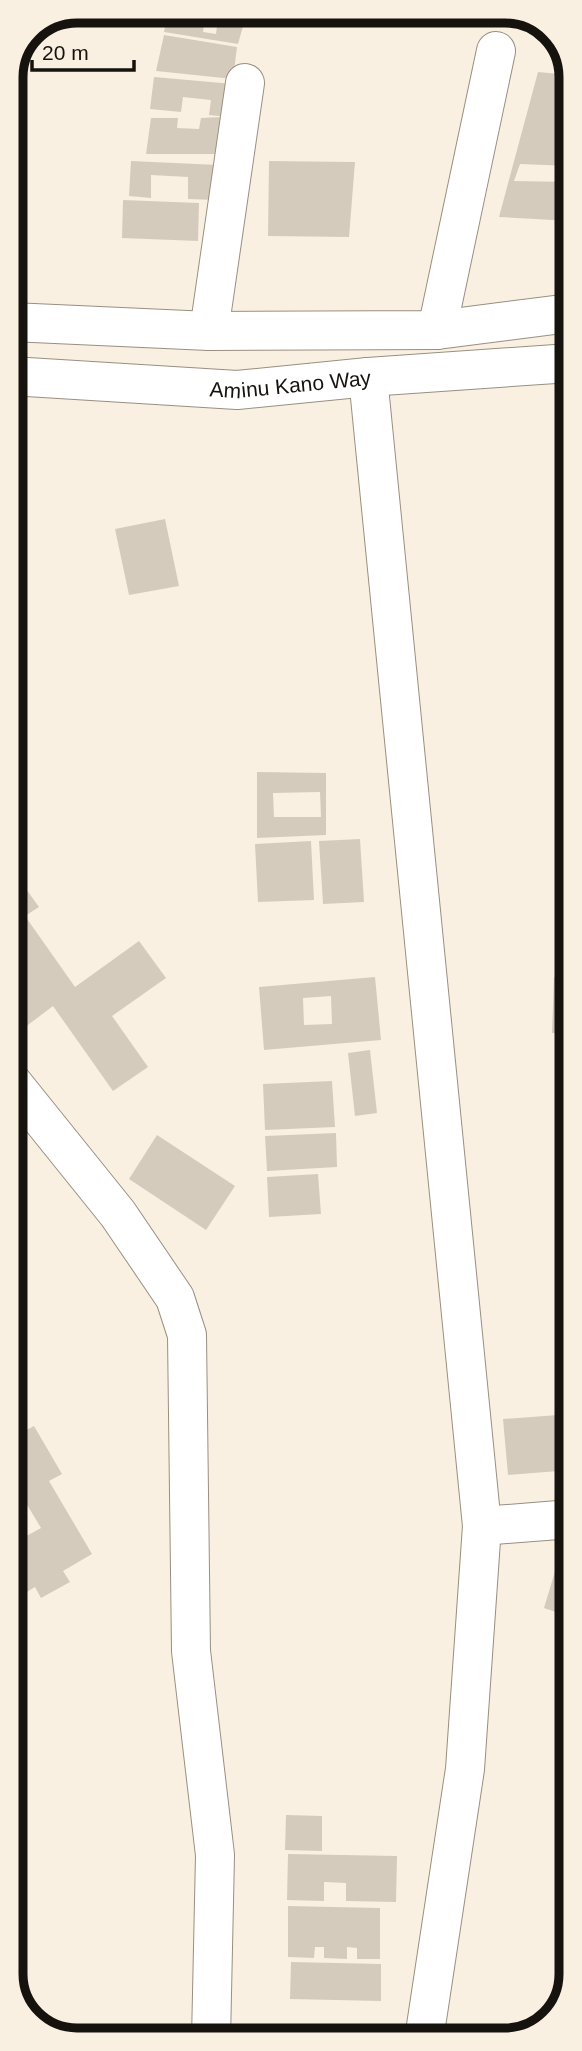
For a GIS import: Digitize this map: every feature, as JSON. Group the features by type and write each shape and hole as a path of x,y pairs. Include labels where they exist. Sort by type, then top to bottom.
{"street":[{"path":"437,330 496,51"},
{"path":"209,331 245,83"},
{"path":"23,323 209,331 437,330 559,314"},
{"path":"165,387 168,329"},
{"name":"Aminu Kano Way","path":"23,377 237,390 368,377 559,364"},
{"path":"368,377 482,1526 465,1769 426,2028"},
{"path":"23,1096 118,1214 175,1298 187,1335 191,1651 215,1855 211,2028"},
{"path":"482,1526 559,1520"}],"building":[{"path":"166,23 204,23 203,32 216,34 217,23 244,23 238,44 164,32"},
{"path":"164,35 237,47 233,79 156,71"},
{"path":"538,72 559,74 559,166 520,164 514,181 559,182 559,220 499,217"},
{"path":"154,77 233,84 229,117 209,115 211,100 183,97 181,112 150,109"},
{"path":"222,117 219,154 146,154 151,118 178,118 177,128 199,129 201,118"},
{"path":"131,161 218,165 217,200 188,199 188,177 151,175 151,198 129,196"},
{"path":"269,161 355,162 349,237 268,236"},
{"path":"123,200 199,203 198,241 122,238"},
{"path":"165,519 179,586 129,595 115,529"},
{"path":"257,772 326,773 326,835 257,838","holes":["320,792 321,817 274,817 273,793"]},
{"path":"360,839 364,902 323,904 319,841"},
{"path":"311,841 314,900 258,902 255,844"},
{"path":"23,885 39,907 25,916 75,987 139,941 166,978 112,1016 148,1067 113,1091 53,1006 23,1029"},
{"path":"375,977 381,1040 264,1050 259,987","holes":["331,996 332,1024 304,1025 303,998"]},
{"path":"554,977 559,977 559,1033 552,1033"},
{"path":"370,1050 377,1113 355,1116 348,1053"},
{"path":"332,1081 335,1127 265,1130 263,1084"},
{"path":"336,1133 337,1167 267,1171 265,1136"},
{"path":"157,1135 235,1186 206,1230 129,1179"},
{"path":"318,1174 321,1214 269,1217 267,1177"},
{"path":"559,1415 559,1471 508,1475 503,1419"},
{"path":"34,1426 62,1474 49,1481 92,1554 63,1571 70,1582 41,1598 35,1587 23,1594 23,1538 41,1528 23,1498 23,1432"},
{"path":"559,1558 559,1613 544,1608"},
{"path":"286,1815 322,1816 322,1851 285,1850"},
{"path":"288,1854 397,1856 396,1902 346,1901 346,1883 324,1882 324,1901 287,1900"},
{"path":"288,1906 380,1908 380,1959 357,1959 357,1948 347,1947 347,1959 324,1958 324,1947 315,1947 314,1958 288,1957"},
{"path":"291,1962 381,1964 381,2001 290,1999"}]}
